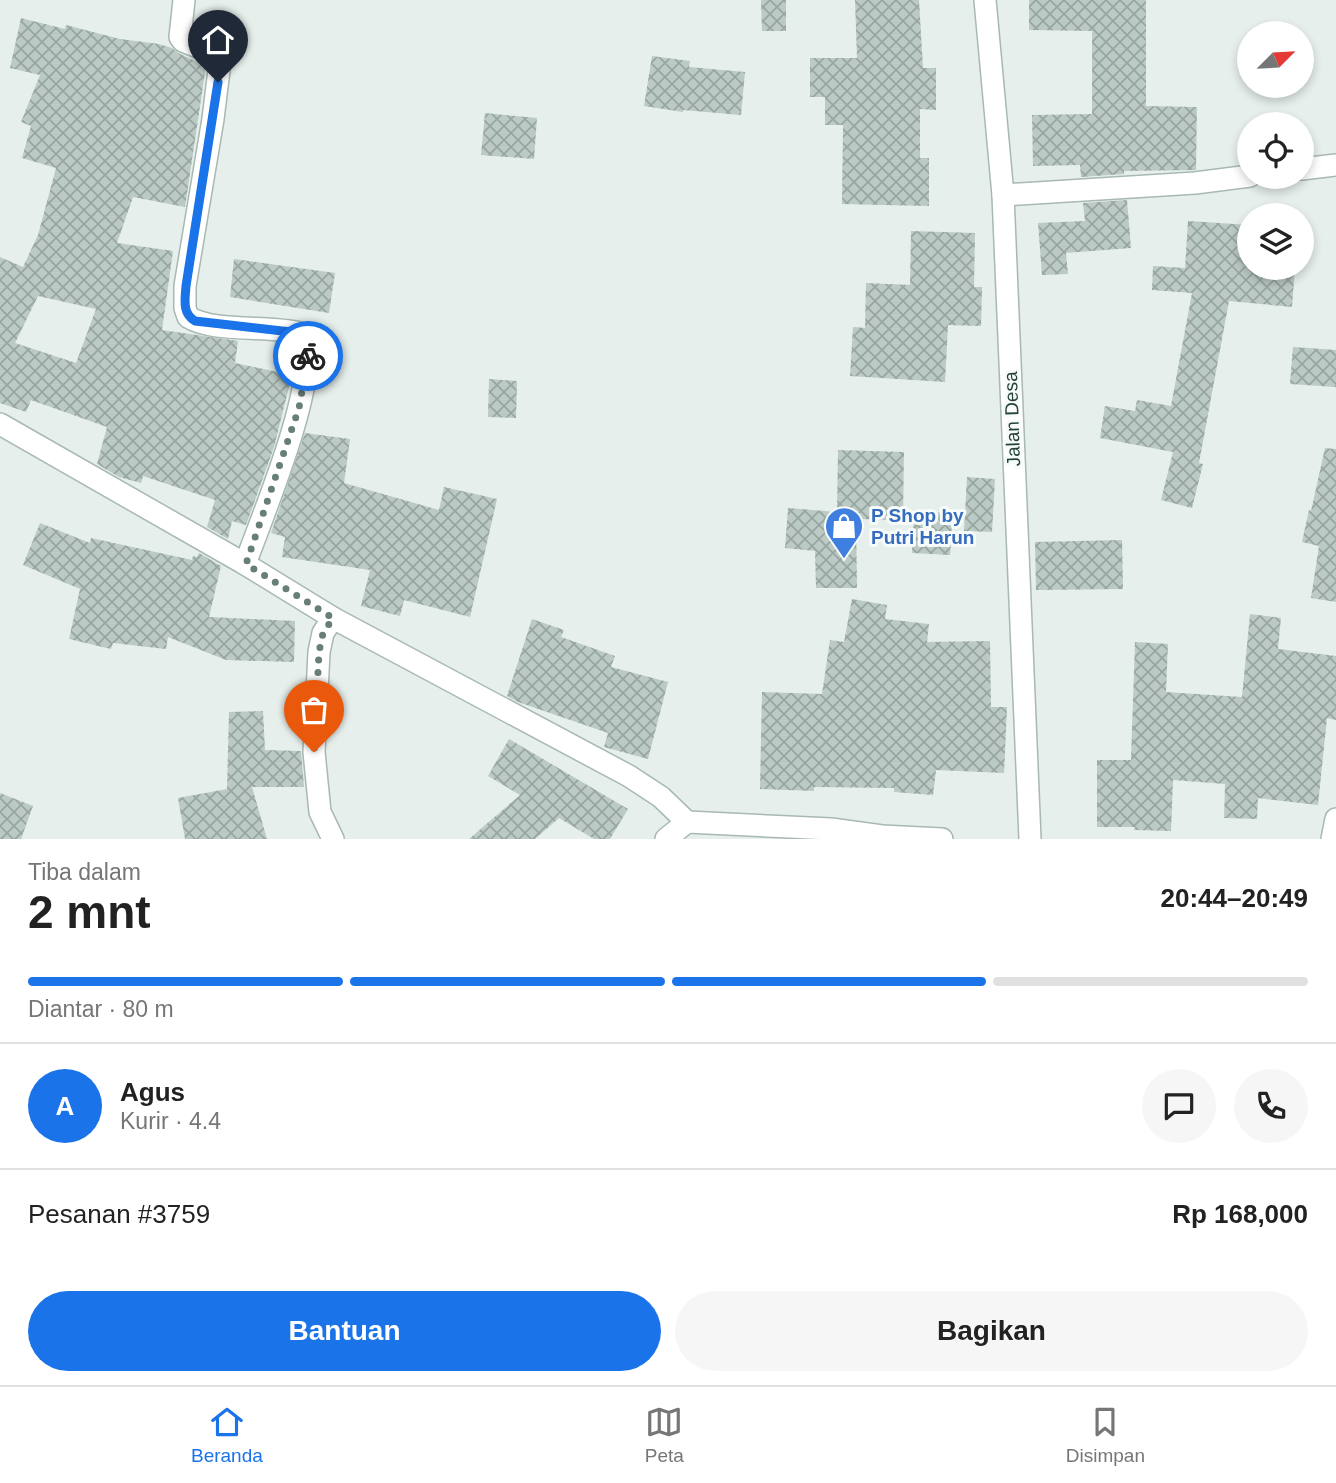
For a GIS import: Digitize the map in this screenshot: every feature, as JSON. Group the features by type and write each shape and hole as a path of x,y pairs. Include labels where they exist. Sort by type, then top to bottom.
{"street":[{"path":"184,0 179,32 183,41 213,53 219,62 213,119 186,286 185,307 188,317 195,321 228,327 300,333 306,338 309,352 299,408 246,564"},
{"name":"Jalan Desa","path":"985,0 1003,195 1030,839"},
{"path":"1314,168 1336,165"},
{"path":"1003,195 1195,183 1237,178"},
{"path":"0,424 246,564 333,618 629,776 661,797 687,822 942,839"},
{"path":"332,839 320,813 314,752 319,652 323,633 333,618"},
{"path":"1332,839 1336,819"},
{"path":"666,839 687,822"}],"building":[{"path":"761,0 786,0 786,31 762,31"},
{"path":"855,0 919,0 923,68 936,68 936,110 920,109 920,158 929,158 929,206 842,204 843,125 825,125 825,97 810,97 810,58 857,58"},
{"path":"1029,0 1146,0 1146,106 1197,107 1196,170 1124,171 1124,174 1081,177 1080,165 1033,166 1032,115 1092,114 1092,31 1029,30"},
{"path":"21,18 65,29 66,25 120,39 159,44 206,66 185,207 133,197 117,243 173,251 162,330 238,341 235,363 292,375 274,447 246,525 232,521 228,539 207,527 215,500 143,476 141,483 119,477 97,464 107,427 31,400 26,412 0,403 0,257 23,267 38,235 56,168 22,158 31,126 21,122 40,75 10,68","holes":["38,296 96,309 76,363 15,343"]},
{"path":"652,56 690,61 689,67 745,72 741,115 683,112 644,106"},
{"path":"485,113 537,118 534,159 481,155"},
{"path":"1127,200 1131,248 1066,253 1068,274 1042,275 1038,223 1085,221 1083,203"},
{"path":"1188,221 1237,224 1237,280 1294,280 1292,307 1229,301 1199,463 1203,464 1192,508 1161,500 1173,452 1100,438 1105,406 1135,411 1137,400 1171,406 1192,293 1152,290 1153,266 1185,268"},
{"path":"911,231 975,233 974,287 982,287 981,326 948,325 945,382 850,376 853,327 865,328 866,283 910,285"},
{"path":"234,259 335,273 329,313 230,297"},
{"path":"1293,347 1336,350 1336,387 1290,384"},
{"path":"489,379 517,381 516,418 488,417"},
{"path":"305,433 350,439 344,483 439,510 444,487 497,499 470,617 404,600 400,616 361,606 370,570 282,557 285,537 271,533"},
{"path":"1325,448 1336,449 1336,602 1311,598 1319,546 1302,542"},
{"path":"838,450 904,452 903,520 856,519 857,588 816,588 815,551 785,548 788,508 837,512"},
{"path":"967,477 995,479 992,532 964,531"},
{"path":"914,510 953,514 950,555 912,553"},
{"path":"40,523 90,543 91,538 192,560 193,556 197,557 199,553 221,566 209,617 295,621 294,662 226,660 168,637 166,649 113,643 111,649 69,639 80,589 23,565"},
{"path":"1122,540 1123,589 1036,590 1035,542"},
{"path":"852,599 887,605 885,619 929,624 927,642 990,641 991,707 1007,707 1004,773 936,770 933,795 894,792 894,788 814,787 814,791 760,789 762,692 822,694 830,640 844,642"},
{"path":"1250,614 1281,618 1278,649 1336,656 1336,720 1327,718 1318,805 1258,798 1257,819 1224,818 1225,784 1173,780 1171,831 1097,827 1097,760 1131,760 1135,642 1168,644 1166,692 1242,697"},
{"path":"532,619 564,630 561,637 615,656 611,667 668,682 648,759 604,747 608,733 507,696"},
{"path":"263,711 265,750 301,751 304,787 252,787 267,839 185,839 178,798 227,789 229,712"},
{"path":"509,739 628,809 610,839 594,839 559,818 535,839 469,839 520,795 488,776"},
{"path":"0,793 33,806 21,839 0,839"}],"way so far":[{"path":"308,356 299,408 246,564 333,618 323,633 319,652 314,752"}],"place":[{"name":"P Shop by Putri Harun","path":"844,560"}],"route":[{"path":"218,82 186,286 185,307 188,317 195,321 228,327 300,333 306,338 308,356"}]}
